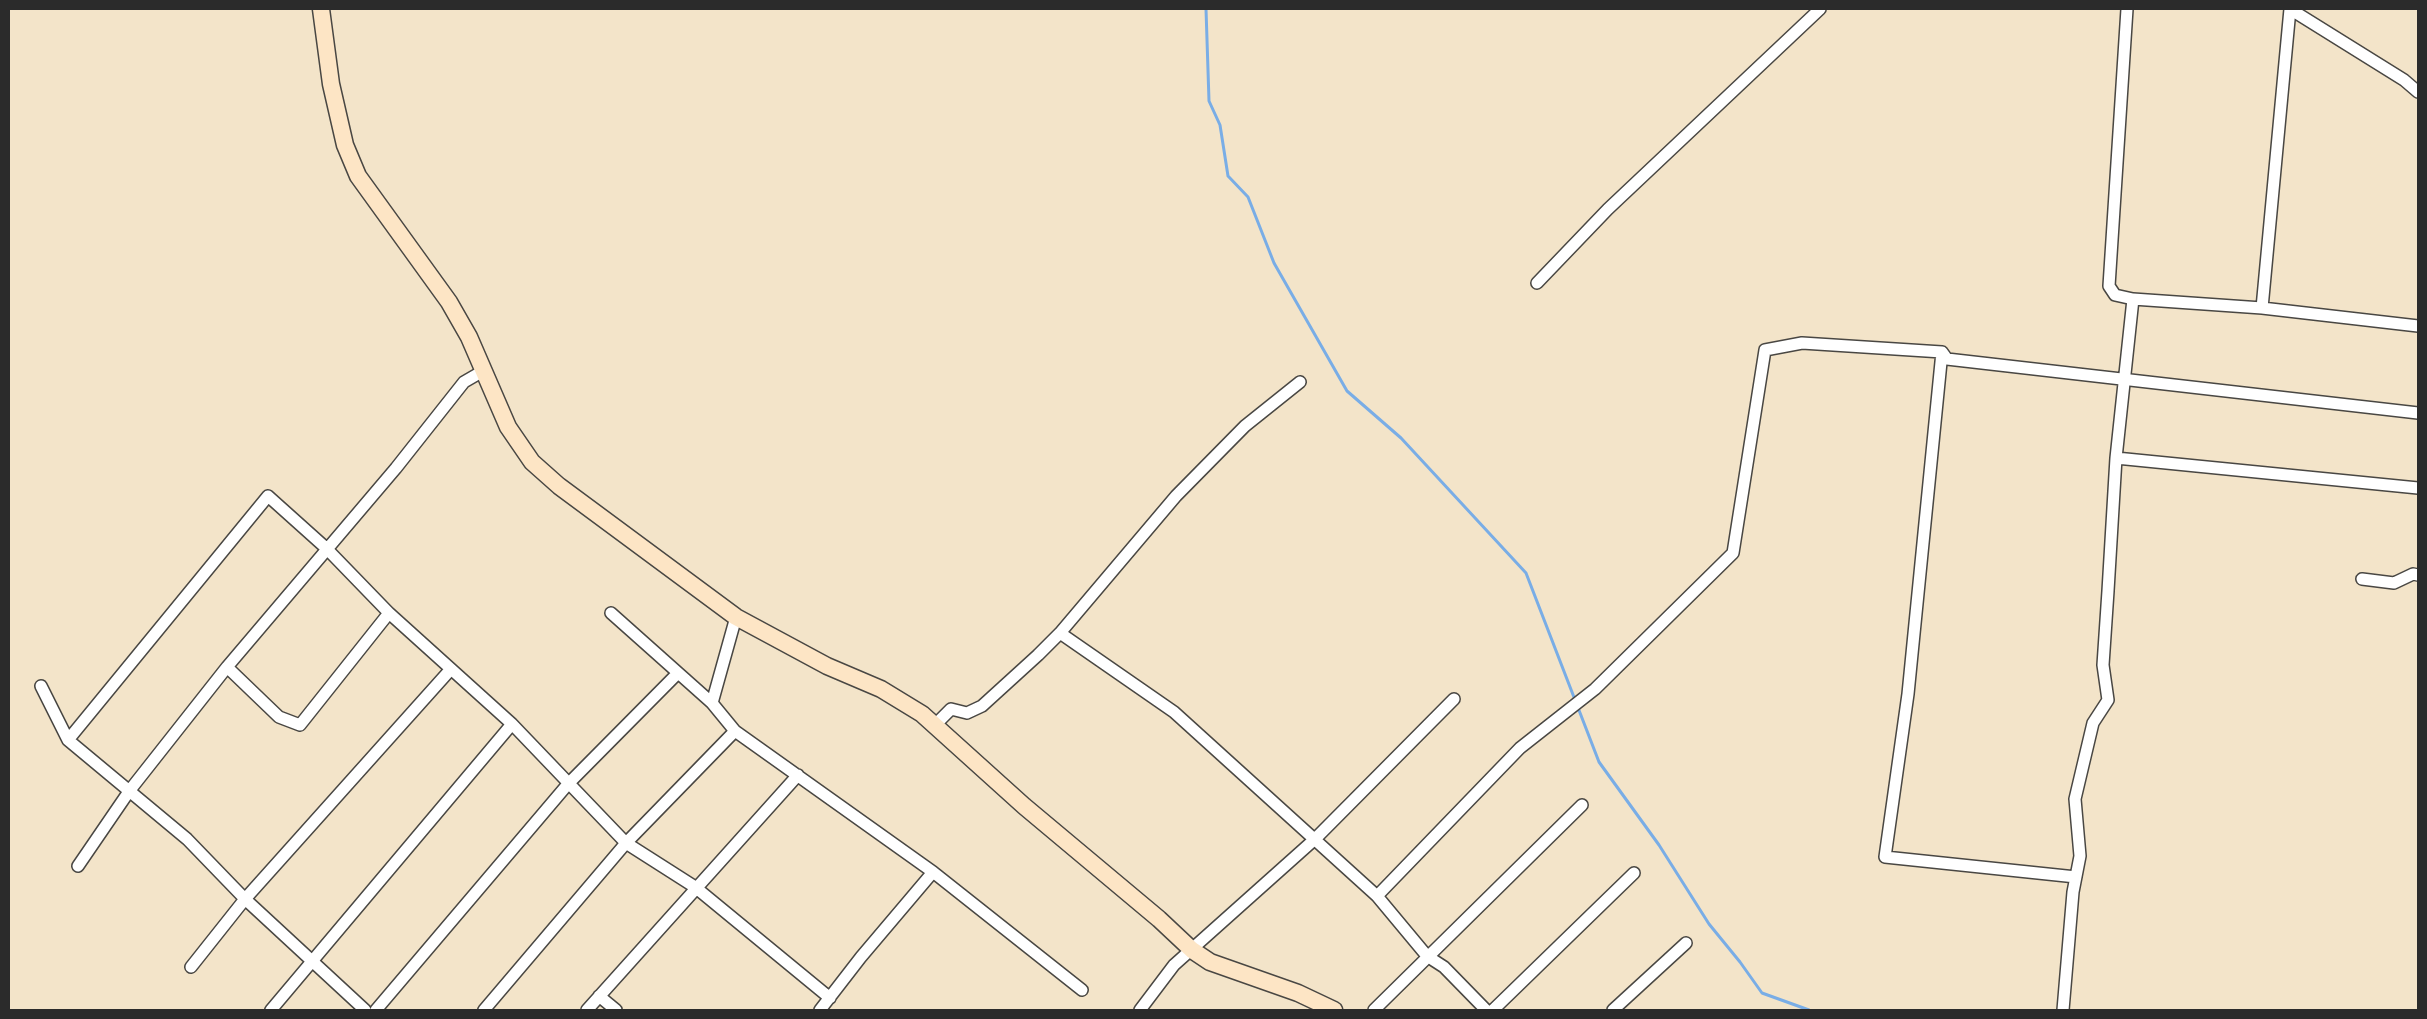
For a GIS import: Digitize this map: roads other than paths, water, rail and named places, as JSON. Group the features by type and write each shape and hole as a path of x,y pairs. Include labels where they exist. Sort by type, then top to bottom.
{"street":[{"path":"320,9 331,84 346,145 358,176 449,302 468,337 508,427 532,462 559,486 736,617 827,666 881,689 936,724 1011,794 1159,919 1192,950 1210,962 1298,993 1334,1010"},
{"path":"1537,283 1608,209 1820,9"},
{"path":"2126,9 2109,286 2115,295 2133,299 2262,308 2418,326"},
{"path":"2262,308 2290,9 2404,80 2418,92"},
{"path":"2063,1010 2073,892 2080,856 2075,798 2093,723 2108,700 2103,665 2116,458 2126,380 2133,299"},
{"path":"1377,896 1520,748 1595,689 1733,553 1765,350 1802,343 1942,352"},
{"path":"1942,352 1947,359 2418,413"},
{"path":"1942,352 1908,694 1885,857 2076,877"},
{"path":"78,866 130,790 227,667 326,548 396,468 464,382 483,371"},
{"path":"936,724 952,709 967,713 982,706 1060,633 1176,496 1245,426 1300,382"},
{"path":"2116,458 2418,488"},
{"path":"68,740 268,496 326,548 389,613 512,724 626,843 695,887 830,998"},
{"path":"2362,579 2394,583 2413,574 2418,575"},
{"path":"227,667 279,717 300,725 389,613"},
{"path":"611,613 677,674 712,702 735,731 933,872 1082,990"},
{"path":"712,702 736,617"},
{"path":"1060,633 1174,712 1377,896 1427,956 1444,967 1486,1010"},
{"path":"192,967 245,900 451,669"},
{"path":"376,1010 568,784 677,674"},
{"path":"41,686 68,740 130,790 187,840 245,900 365,1010"},
{"path":"1140,1010 1174,965 1315,839 1454,699"},
{"path":"271,1010 512,724"},
{"path":"484,1010 626,843 735,731"},
{"path":"587,1010 695,887 798,775"},
{"path":"1374,1010 1582,805"},
{"path":"820,1010 933,872"},
{"path":"1493,1010 1634,873"},
{"path":"1613,1010 1686,943"},
{"path":"599,996 616,1010"}],"waterway":[{"path":"1206,9 1209,101 1220,125 1228,176 1248,197 1274,263 1347,391 1401,438 1526,573 1599,762 1659,845 1709,924 1762,993 1809,1010"}]}
